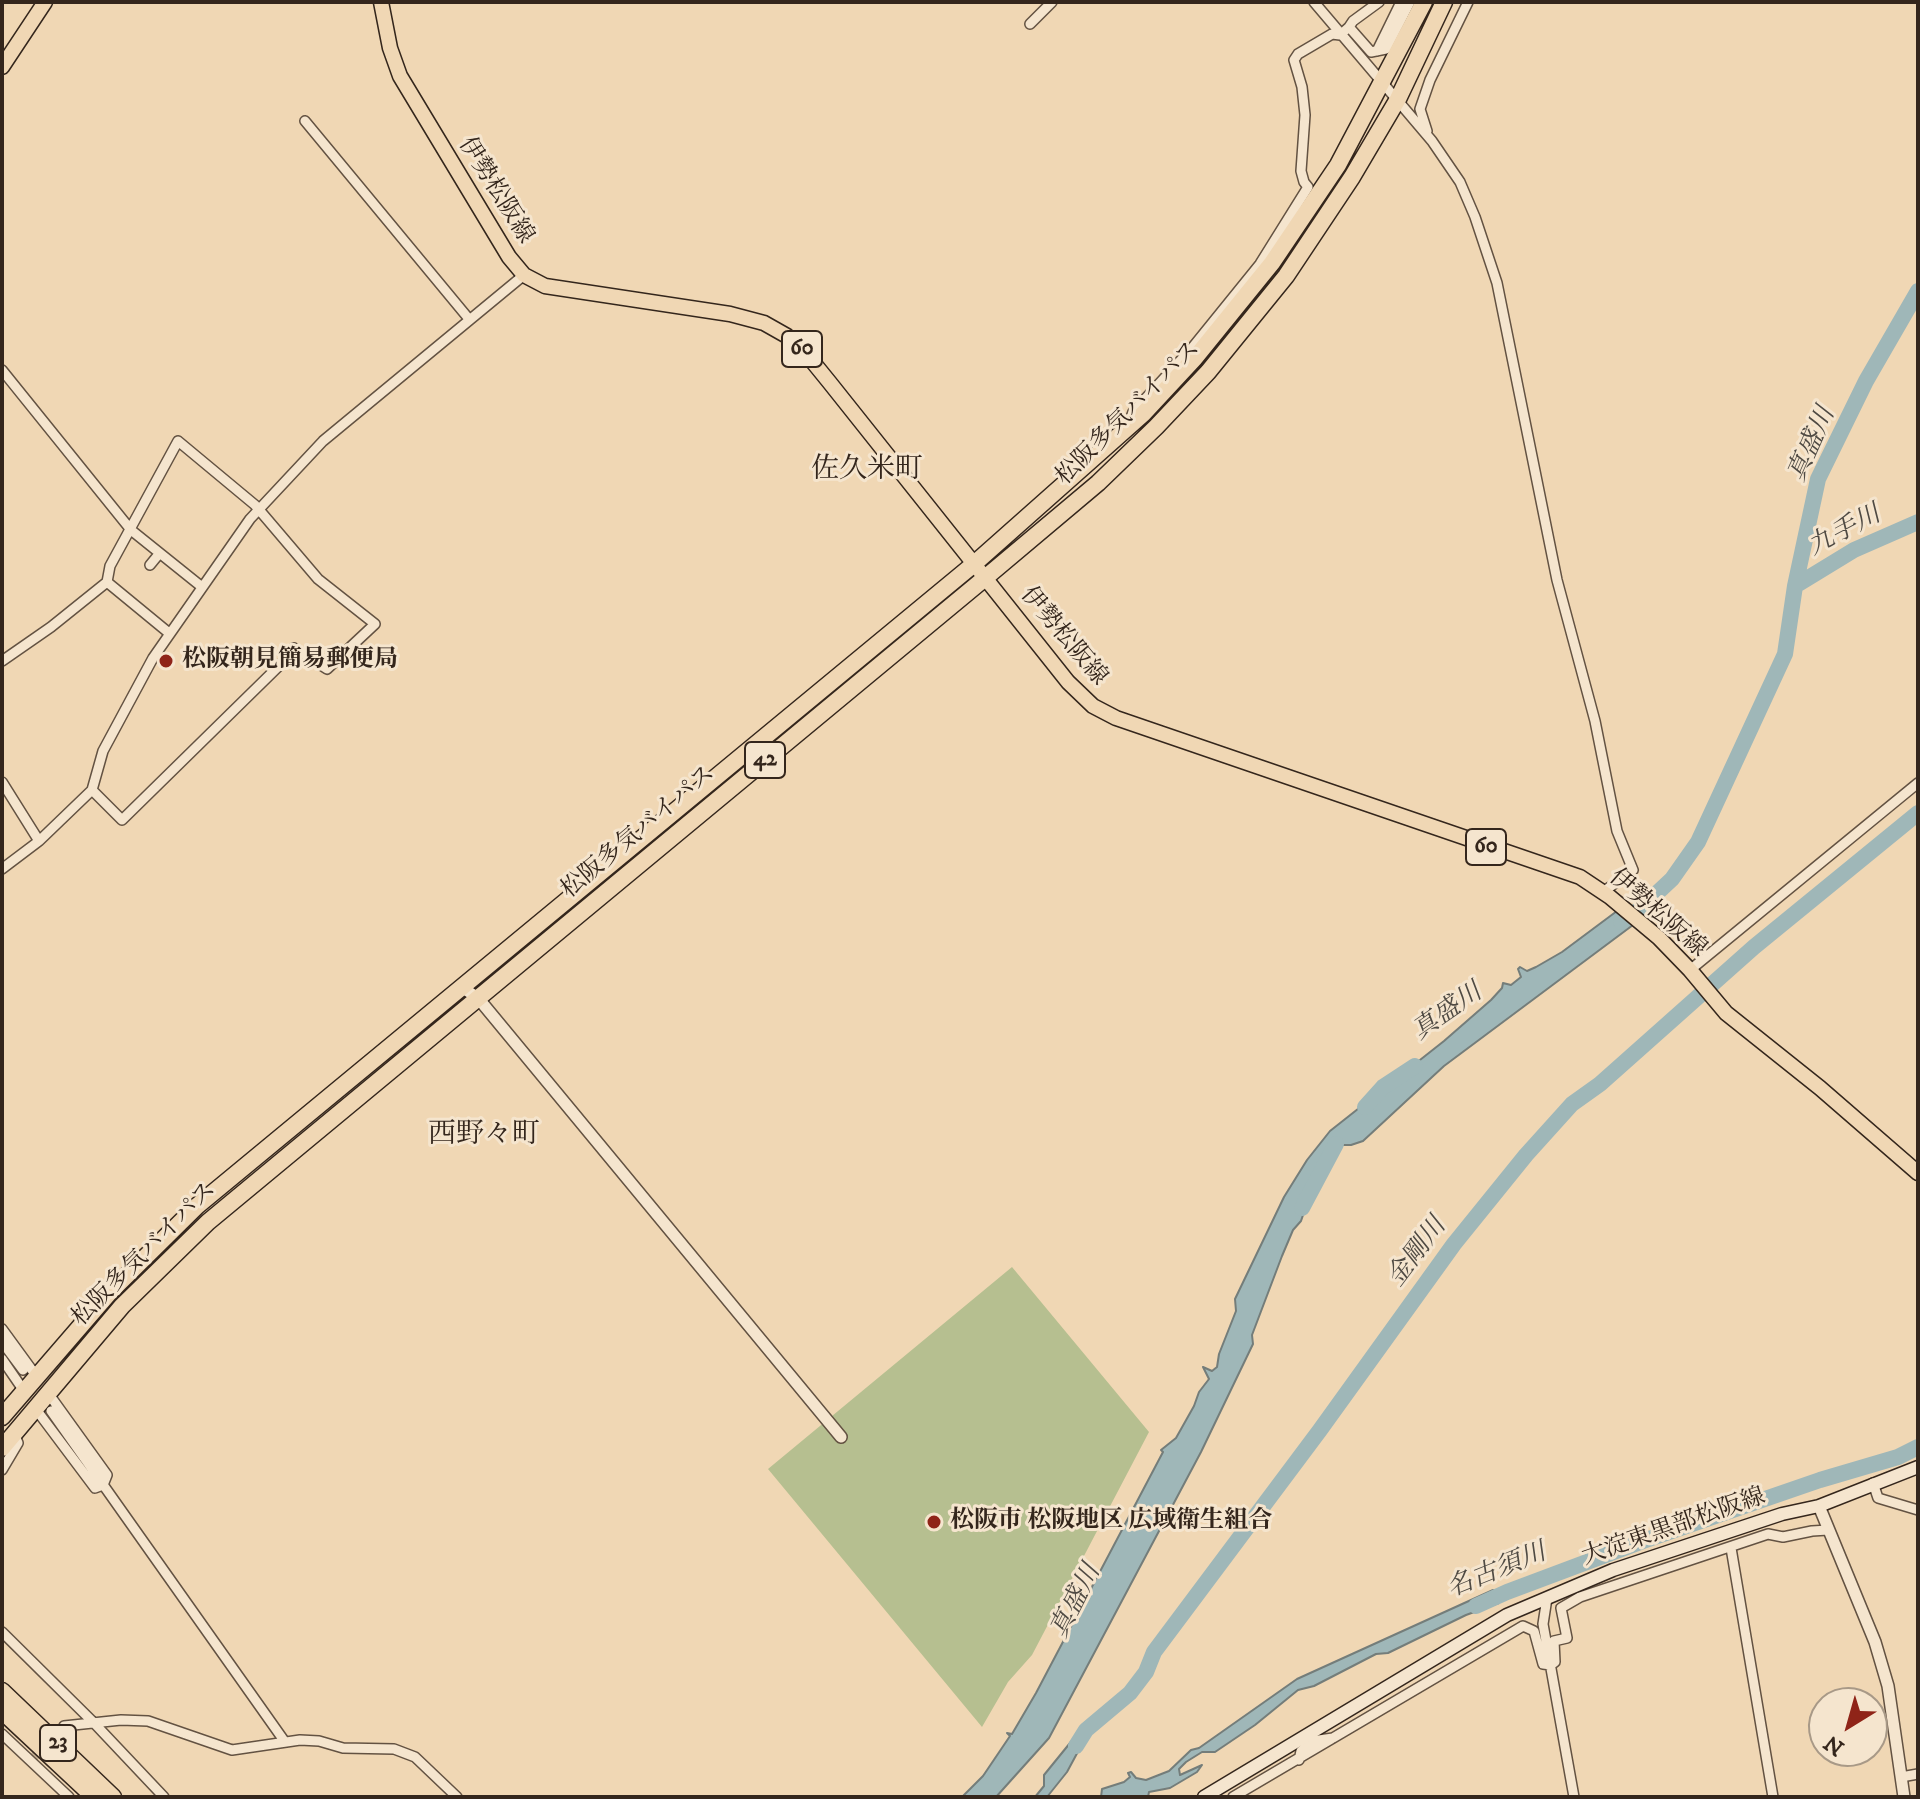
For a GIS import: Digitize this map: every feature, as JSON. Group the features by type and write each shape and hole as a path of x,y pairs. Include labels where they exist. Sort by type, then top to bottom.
{"highway":[{"name":"松阪多気バイパス","path":"2,1417 24,1391 30,1373 197,1206 974,564 1126,429 1195,358 1272,263 1338,165 1424,2"},
{"name":"松阪多気バイパス","path":"2,1448 14,1433 43,1410 48,1393 122,1306 208,1222 1098,483 1208,372 1286,276 1352,177 1398,99 1444,2"},
{"name":"23","path":"2,1691 113,1797"},
{"name":"23","path":"2,1711 94,1797"}],"main road":[{"path":"2,67 45,2"},
{"name":"伊勢松阪線","path":"381,2 390,48 400,76 509,257 524,275 545,286 730,314 764,323 787,336 804,351 1086,701 1101,711 1580,877 1642,924 1690,970 1726,1013 1820,1088 1918,1173"},
{"name":"大淀東黒部松阪線","path":"1204,1797 1311,1738 1507,1615 1613,1570 1782,1514 1819,1506 1918,1467"}],"street":[{"path":"1030,24 1052,2"},
{"path":"1314,2 1398,99 1460,182 1497,283 1557,580 1595,721 1617,831 1633,870 1606,894"},
{"path":"1126,429 1133,412 1192,348 1260,264 1308,187 1301,171 1305,115 1302,87 1294,60 1298,54 1332,34 1340,35 1379,2"},
{"path":"1377,51 1401,2"},
{"path":"1349,27 1371,52 1386,49 1410,2"},
{"path":"1432,141 1420,109 1430,80 1468,2"},
{"path":"305,121 469,319"},
{"path":"2,869 39,841 92,790 103,751 137,686 169,633 258,511 323,441 524,275"},
{"path":"2,370 131,530 202,587"},
{"path":"2,661 107,582 110,566 131,530 132,522 178,441 255,505 318,579 375,624 327,669 294,648 275,671 122,820 92,790"},
{"path":"150,565 159,554"},
{"path":"107,582 169,633"},
{"path":"2,782 39,841"},
{"path":"1690,970 1918,783"},
{"path":"463,988 478,998 591,1131 841,1437"},
{"path":"2,1329 30,1373"},
{"path":"2,1342 30,1373"},
{"path":"2,1359 24,1391"},
{"path":"43,1410 95,1488 103,1485 107,1475 48,1393"},
{"path":"43,1410 103,1485 289,1741"},
{"path":"2,1470 18,1443 14,1433"},
{"path":"1873,1483 1878,1498 1918,1510"},
{"path":"1819,1506 1875,1642 1888,1686 1904,1797"},
{"path":"1551,1665 1555,1662 1554,1641 1567,1638 1561,1608 1580,1597 1768,1534 1783,1537 1828,1530"},
{"path":"1731,1548 1773,1797"},
{"path":"1547,1598 1543,1624 1574,1797"},
{"path":"1233,1797 1523,1626 1534,1631 1543,1664 1551,1665"},
{"path":"2,1632 164,1797"},
{"path":"64,1726 148,1721 232,1750 289,1741 319,1741 343,1748 383,1747 409,1754 457,1797"},
{"path":"2,1734 69,1797"},
{"path":"1299,1760 1301,1751 1311,1738 1334,1739"},
{"path":"1901,1777 1918,1774"}],"green space":[{"path":"1012,1267 1149,1432 1032,1655 1008,1682 982,1727 768,1469"}],"water":[{"path":"1617,911 1633,925 1444,1066 1363,1141 1339,1145 1318,1171 1301,1221 1293,1230 1252,1335 1253,1344 1201,1452 1049,1738 996,1797 962,1797 983,1776 1010,1736 1007,1733 1012,1734 1036,1693 1163,1452 1161,1450 1176,1438 1209,1379 1203,1367 1212,1371 1217,1367 1236,1311 1235,1299 1284,1197 1307,1160 1330,1131 1444,1041 1491,1000 1503,983 1511,985 1521,977 1520,967 1527,971 1562,952"},
{"path":"1493,1590 1499,1603 1466,1615 1388,1653 1376,1654 1314,1686 1298,1690 1215,1752 1202,1752 1186,1762 1179,1769 1180,1775 1202,1765 1197,1772 1170,1788 1149,1792 1148,1797 1101,1797 1102,1789 1124,1782 1130,1777 1128,1773 1146,1780 1169,1771 1191,1750 1199,1748 1297,1679"},
{"path":"1083,1727 1088,1733 1067,1772 1047,1797 1035,1797 1044,1786 1044,1775"}],"waterway":[{"name":"真盛川","path":"1621,922 1672,879 1698,842 1785,654 1795,586 1818,479 1866,381 1918,291"},
{"name":"九手川","path":"1795,586 1854,550 1918,522"},
{"name":"金剛川","path":"1076,1746 1086,1730 1130,1693 1146,1672 1154,1652 1454,1244 1572,1104 1600,1084 1754,947 1918,813"},
{"name":"真盛川","path":"1365,1107 1383,1087 1415,1066"},
{"name":"真盛川","path":"1302,1208 1336,1144"},
{"name":"名古須川","path":"1476,1606 1643,1541 1820,1480 1898,1457 1918,1447"}],"tunnel":[{"path":"34,1757 64,1726"}],"place":[{"name":"松阪朝見簡易郵便局","path":"166,661"},
{"name":"松阪市 松阪地区 広域衛生組合","path":"934,1522"}],"district":[{"name":"佐久米町","path":"867,471"},
{"name":"西野々町","path":"484,1136"}]}
